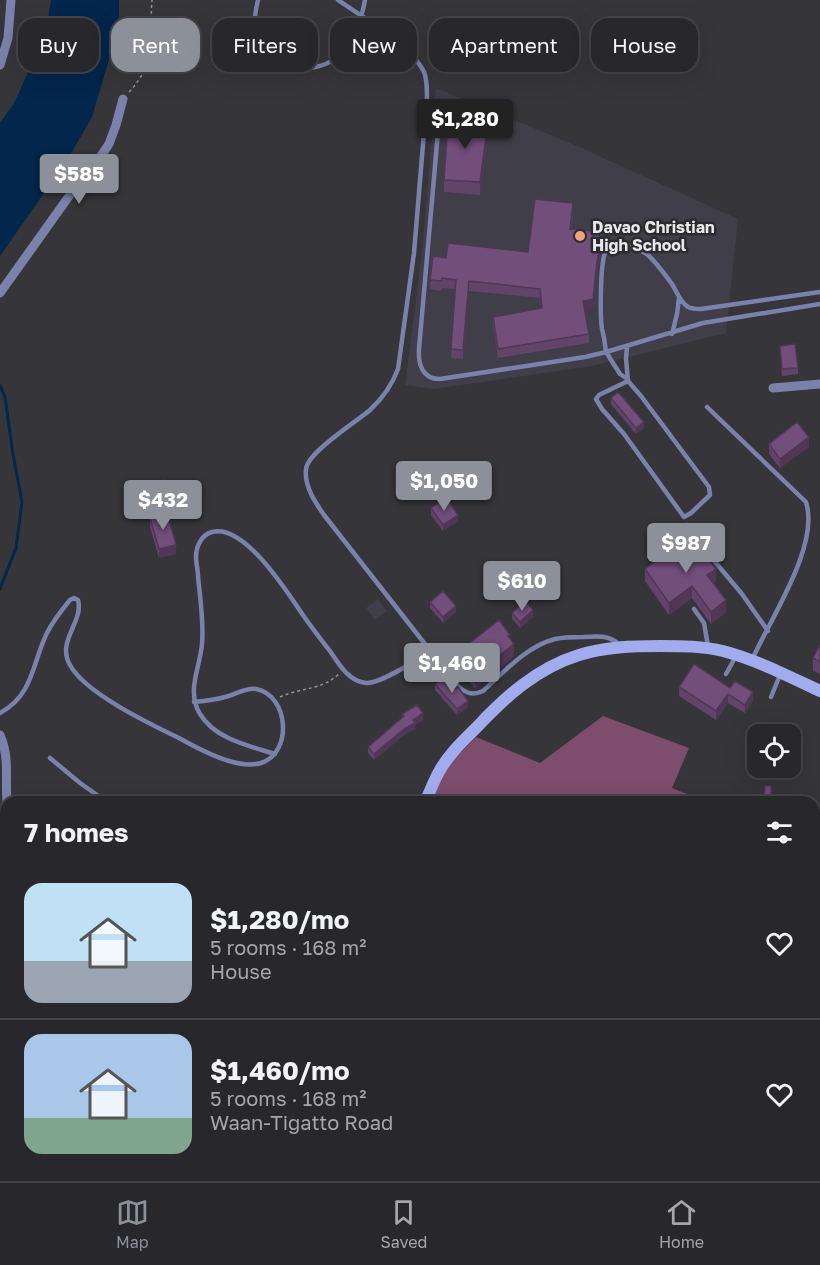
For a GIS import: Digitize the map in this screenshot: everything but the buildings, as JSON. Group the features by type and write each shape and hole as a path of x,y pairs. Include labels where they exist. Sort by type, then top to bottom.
{"street":[{"path":"0,65 8,38 11,0"},
{"path":"0,293 72,192 99,159 116,125 123,99"},
{"path":"773,388 820,384"},
{"path":"427,796 448,758 503,700 526,682 578,655 622,646 709,649 752,660 820,691"},
{"path":"0,735 6,755 7,796"}],"lane":[{"path":"258,0 255,35 259,48 269,60 283,66 303,68 321,66 333,60 345,49 362,17 365,0"},
{"path":"338,0 400,44 413,58 424,72 427,81 427,96 414,253 398,369 384,395 311,458 306,467 307,479 315,501 463,691 470,694 483,691 519,659 548,641 558,638 607,637 622,646"},
{"path":"489,124 457,114 446,118 440,124 438,132 419,349 420,366 429,377 440,379 585,357 704,323 820,304"},
{"path":"627,379 599,394 596,399 684,517 710,495 709,487 641,396 627,379 620,374 606,352 602,328 604,255 609,248 619,246 643,251 654,261 688,307 701,309 820,292"},
{"path":"672,334 679,296"},
{"path":"701,309 704,323"},
{"path":"627,346 627,379"},
{"path":"707,407 806,502 811,509 814,525 810,547"},
{"path":"275,754 220,734 206,722 194,702 193,690 202,642 196,557 199,543 204,536 211,532 218,532 230,535 249,546 266,564 344,670 358,682 370,683 408,666 431,652"},
{"path":"711,557 742,594 768,631"},
{"path":"752,660 797,583"},
{"path":"0,712 11,706 23,693 46,636 53,623 74,598 78,600 80,606 79,613 67,641 66,654 69,665 95,691 153,725 207,753 228,761 259,764 275,754 284,728 274,700 263,691 253,688 228,696 194,702"},
{"path":"694,609 704,623 709,649"},
{"path":"726,674 737,655"},
{"path":"771,697 781,672"},
{"path":"50,758 98,796"}],"path":[{"path":"123,99 141,79 148,65 151,46 152,0"},
{"path":"684,517 711,557"},
{"path":"274,700 290,692 319,687 344,670"}],"shaded area":[{"name":"Davao Christian High School","path":"436,88 577,146 738,219 726,333 592,366 434,389 405,385 422,253"},
{"path":"378,599 387,611 375,620 366,608"},
{"path":"603,716 689,748 672,788 692,796 434,796 454,759 476,737 540,763"}],"water":[{"path":"51,0 119,0 119,18 111,18 109,60 92,117 68,159 0,256 0,123 14,103 28,72 99,72 99,18 48,18"}],"waterway":[{"path":"0,385 5,397 22,502 16,548 0,589"}],"place":[{"name":"Davao Christian High School","path":"580,236"}]}
